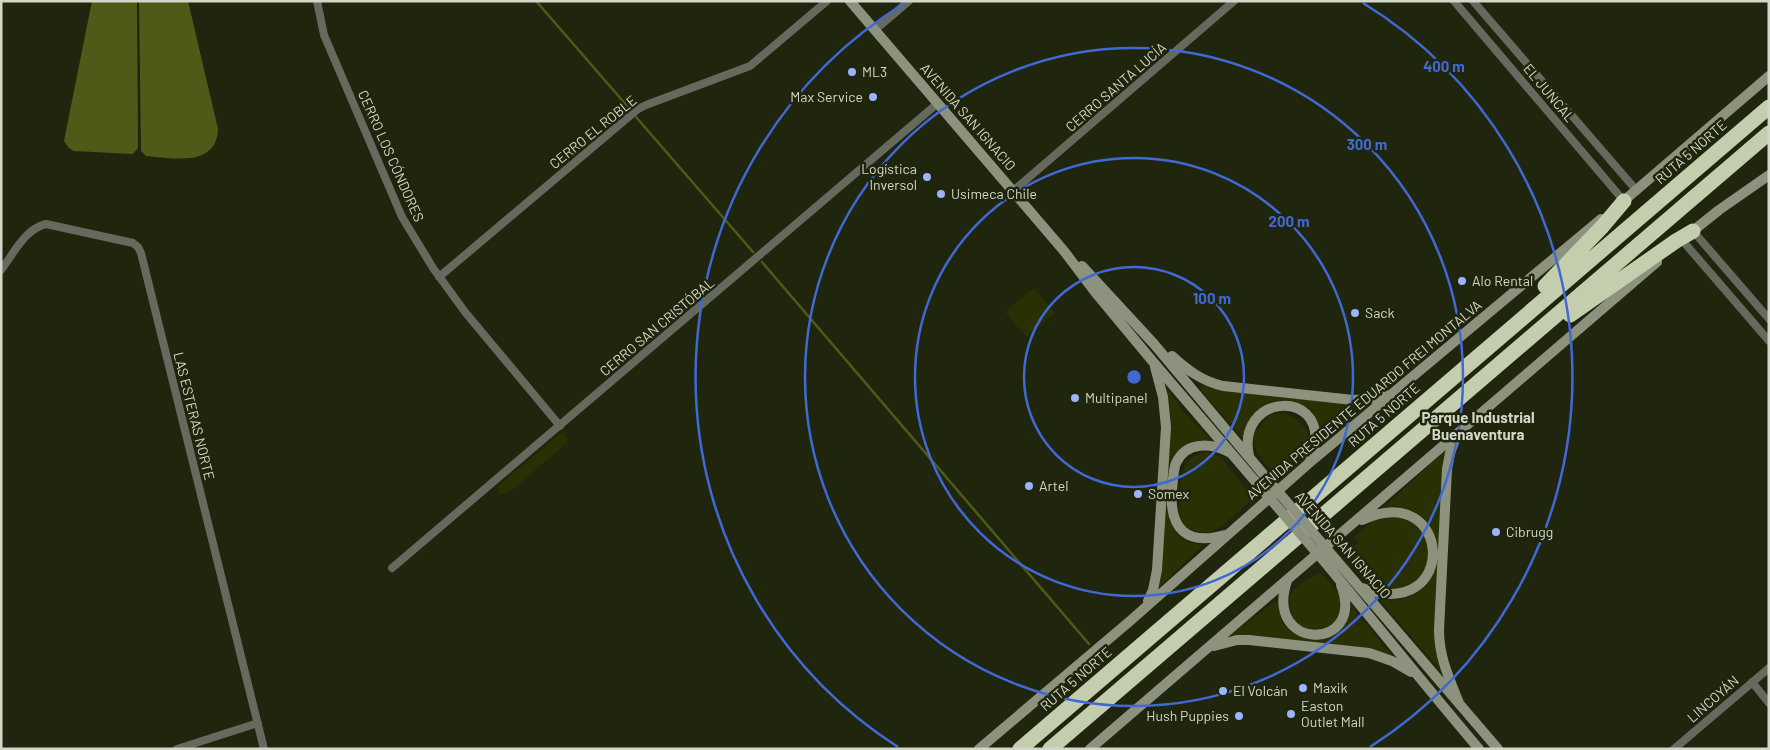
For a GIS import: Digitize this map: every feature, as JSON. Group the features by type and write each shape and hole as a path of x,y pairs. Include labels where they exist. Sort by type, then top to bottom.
{"highway":[{"name":"RUTA 5 NORTE","path":"1020,749 1769,107"},
{"path":"1050,749 1769,133"},
{"path":"1475,359 1590,240 1624,201"},
{"path":"1500,363 1676,240 1688,236"}],"main road":[{"name":"AVENIDA SAN IGNACIO","path":"850,1 1064,251 1095,292 1154,363 1233,454 1265,484 1333,564 1362,588 1498,749"},
{"name":"AVENIDA PRESIDENTE EDUARDO FREI MONTALVA","path":"979,749 1308,464 1624,201 1769,76"},
{"path":"1090,749 1688,236 1719,210 1769,175"},
{"name":"AVENIDA SAN IGNACIO","path":"1064,251 1093,278 1154,344 1250,457 1265,484"},
{"path":"1154,344 1169,353 1196,376 1209,383 1222,386 1353,400 1376,398 1392,393"},
{"path":"1143,608 1153,590 1156,576 1166,427 1165,406 1154,363"},
{"path":"1250,457 1248,440 1253,422 1266,410 1275,406 1294,406 1302,411 1313,427 1315,443 1308,464"},
{"path":"1458,434 1450,453 1447,469 1439,639 1444,667 1459,703"},
{"path":"1226,535 1209,539 1197,538 1187,535 1180,529 1172,511 1174,472 1176,463 1182,455 1194,447 1210,445 1222,448 1233,454"},
{"path":"1352,525 1381,513 1394,511 1406,513 1424,527 1430,536 1433,548 1430,571 1423,581 1410,591 1388,595 1362,588"},
{"name":"AVENIDA SAN IGNACIO","path":"1333,564 1339,579 1433,696 1479,749"},
{"path":"1287,581 1283,600 1287,617 1298,630 1306,634 1316,635 1330,631 1338,626 1344,617 1346,603 1339,579"},
{"path":"1207,649 1224,643 1243,640 1361,651 1384,658 1418,677"},
{"path":"1433,696 1437,688 1444,687"}],"street":[{"name":"CERRO LOS CÓNDORES","path":"316,1 324,35 392,196 417,243 473,322 560,426"},
{"name":"CERRO EL ROBLE","path":"440,277 632,114 646,105 747,68 828,1"},
{"path":"875,30 909,1"},
{"name":"CERRO SANTA LUCÍA","path":"1013,191 1234,1"},
{"name":"EL JUNCAL","path":"1454,1 1624,201"},
{"name":"EL JUNCAL","path":"1473,1 1637,190"},
{"name":"CERRO SAN CRISTÓBAL","path":"392,568 938,103"},
{"name":"LAS ESTERAS NORTE","path":"1,270 30,231 46,224 133,242 138,247 264,749"},
{"path":"1688,236 1737,282 1769,319"},
{"path":"1688,236 1726,291 1769,342"},
{"path":"1726,291 1737,282"},
{"name":"LINCOYÁN","path":"1674,749 1769,668"},
{"path":"1752,682 1769,702"},
{"path":"177,749 258,723"}],"shaded area":[{"path":"92,1 137,1 138,148 133,154 74,151 64,141"},
{"path":"139,1 188,1 218,129 216,141 210,150 201,155 180,159 146,156 141,151"},
{"path":"1034,288 1055,313 1026,337 1005,312"},
{"path":"1202,384 1229,392 1370,403 1372,405 1350,424 1319,445 1300,405 1285,400 1269,403 1251,418 1244,440 1201,390"},
{"path":"1167,388 1182,410 1210,439 1195,441 1178,450 1169,472 1168,505 1171,524 1175,532 1182,539 1203,545 1157,589 1164,536 1170,409"},
{"path":"1277,413 1284,414 1297,421 1307,432 1309,439 1304,453 1278,477 1260,457 1254,440 1254,432 1268,417"},
{"path":"562,432 567,438 567,443 513,489 503,494 499,493 498,486"},
{"path":"1448,448 1441,671 1379,599 1395,600 1415,594 1427,583 1433,574 1437,552 1436,541 1426,521 1410,510 1384,507"},
{"path":"1208,452 1220,457 1254,498 1223,524 1212,531 1203,533 1194,531 1183,522 1179,497 1183,472 1188,461 1192,457"},
{"path":"1403,515 1421,527 1430,549 1424,574 1414,585 1391,591 1370,586 1343,552 1349,546 1352,548 1359,542 1354,537 1374,520"},
{"path":"1321,573 1334,587 1342,604 1339,616 1330,626 1313,631 1296,621 1290,605 1290,598 1296,587 1307,579"},
{"path":"1279,599 1280,615 1286,627 1296,635 1308,639 1321,638 1334,633 1345,623 1352,607 1391,654 1250,636 1229,636"}],"waterway":[{"path":"536,1 628,107"},
{"path":"636,117 753,252"},
{"path":"762,262 1089,644"}],"place":[{"name":"ML3","path":"852,72"},
{"name":"Max Service","path":"873,97"},
{"name":"Logística Inversol","path":"927,177"},
{"name":"Usimeca Chile","path":"941,194"},
{"name":"Alo Rental","path":"1462,281"},
{"name":"Sack","path":"1355,313"},
{"name":"Multipanel","path":"1075,398"},
{"name":"Artel","path":"1029,486"},
{"name":"Somex","path":"1138,494"},
{"name":"Cibrugg","path":"1496,532"},
{"name":"Maxik","path":"1303,688"},
{"name":"El Volcán","path":"1223,691"},
{"name":"Easton Outlet Mall","path":"1291,714"},
{"name":"Hush Puppies","path":"1239,716"}],"district":[{"name":"Parque Industrial Buenaventura","path":"1478,426"}]}
